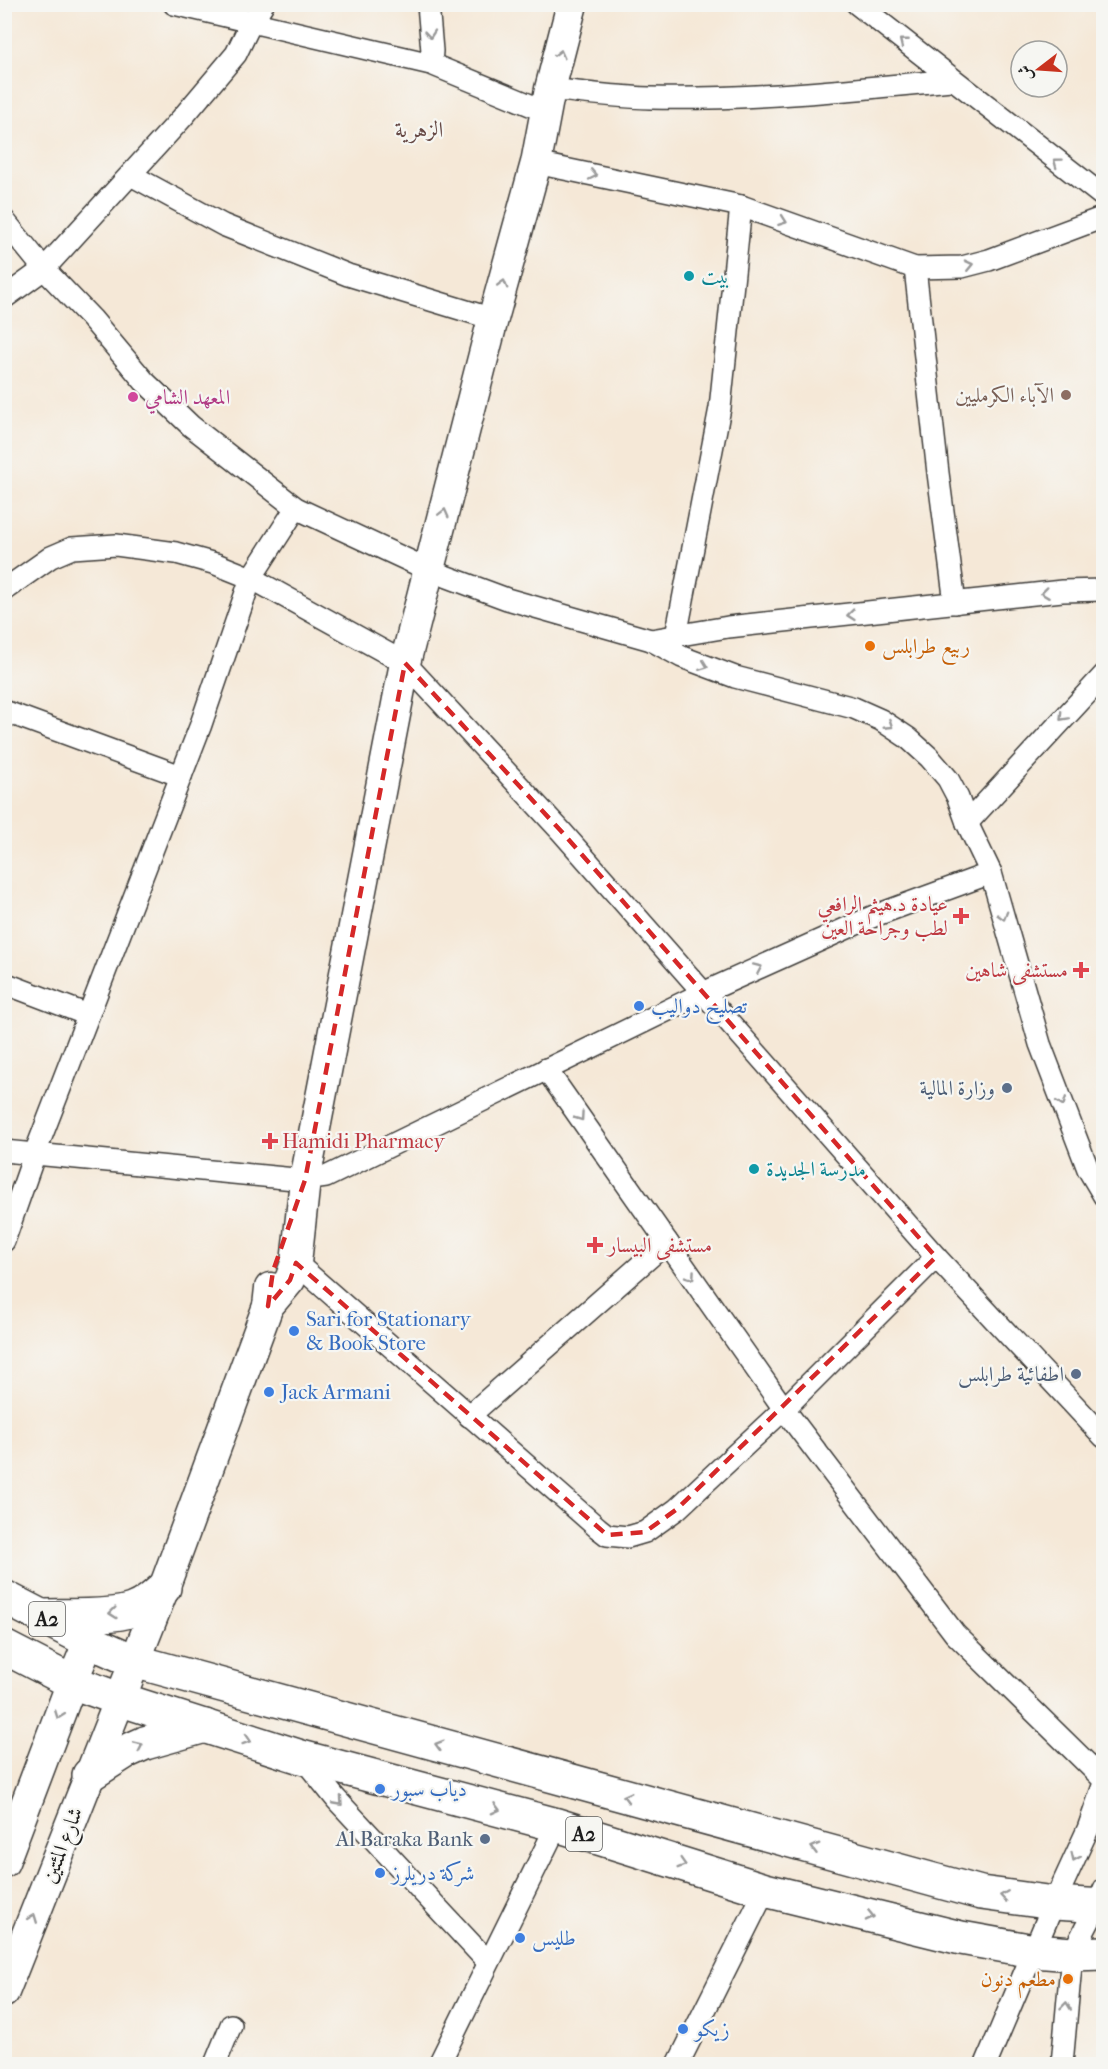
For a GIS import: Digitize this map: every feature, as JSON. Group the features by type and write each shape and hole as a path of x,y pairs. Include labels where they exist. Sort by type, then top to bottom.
{"highway":[{"path":"40,1616 130,1611 148,1602 164,1588"},
{"name":"A2","path":"4,1597 89,1641 134,1661 981,1893 1054,1903 1101,1900"},
{"name":"A2","path":"4,1647 72,1682 119,1699 301,1757 557,1825 765,1890 961,1938 1034,1951 1072,1954 1104,1953"},
{"path":"89,1775 125,1752 145,1743 205,1726"}],"street":[{"path":"174,4 431,64 549,101 739,97 842,91 951,80"},
{"path":"4,298 44,269 182,118 236,54 263,4"},
{"path":"428,4 431,64"},
{"path":"268,1306 290,1280 296,1263 305,1180 405,663 493,319 536,163 572,4"},
{"path":"856,4 1104,197"},
{"path":"536,163 741,206 915,268 962,267 989,260 1104,217"},
{"path":"130,175 223,225 348,275 493,319"},
{"path":"676,636 720,408 741,206"},
{"path":"4,220 44,269 92,319 144,381 190,426 296,508 429,570 507,599 651,640 682,657 735,677 854,708 881,720 908,738 948,779 991,873 1040,1044 1088,1169 1104,1196"},
{"path":"915,268 955,603"},
{"path":"4,1241 35,1153 200,727 252,578 296,508"},
{"path":"4,590 51,557 72,548 116,545 176,553 216,564 252,578 405,663 561,831 705,992 936,1257 1104,1437"},
{"path":"651,640 728,627 1062,591 1104,590"},
{"path":"967,823 1104,675"},
{"path":"4,711 181,776"},
{"path":"4,1151 305,1180 326,1177 705,992 874,915 991,873"},
{"path":"4,983 88,1015"},
{"path":"546,1069 784,1409 955,1634 1104,1782 1088,1828 986,2064"},
{"path":"268,1306 273,1271 305,1180"},
{"path":"469,1416 667,1242"},
{"path":"296,1263 598,1528 607,1535 628,1537 645,1532 677,1509 784,1409 936,1257"},
{"name":"شارع المئتين","path":"4,1992 164,1588 268,1306"},
{"path":"4,1862 89,1641"},
{"path":"301,1757 336,1799 488,1962"},
{"path":"442,2063 488,1962 557,1825"},
{"path":"678,2064 765,1890"},
{"path":"1062,2064 1072,1954 1101,1900"},
{"path":"215,2064 231,2025"}],"highlighted area":[{"path":"405,663 561,831 936,1257 677,1509 645,1532 607,1535 296,1263 290,1280 268,1306 273,1271 305,1180"}],"place":[{"name":"بيت","path":"689,276"},
{"name":"الآباء الكرمليين","path":"1066,395"},
{"name":"المعهد الشامي","path":"133,397"},
{"name":"ربيع طرابلس","path":"870,646"},
{"name":"عيادة د.هيثم الرافعي لطب وجراحة العين","path":"961,916"},
{"name":"مستشفى شاهين","path":"1081,970"},
{"name":"تصليح دواليب","path":"639,1006"},
{"name":"وزارة المالية","path":"1007,1088"},
{"name":"Hamidi Pharmacy","path":"270,1141"},
{"name":"مدرسة الجديدة","path":"754,1169"},
{"name":"مستشفی البيسار","path":"595,1245"},
{"name":"Sari for Stationary & Book Store","path":"294,1331"},
{"name":"اطفائية طرابلس","path":"1076,1374"},
{"name":"Jack Armani","path":"269,1392"},
{"name":"دياب سبور","path":"380,1789"},
{"name":"Al Baraka Bank","path":"485,1839"},
{"name":"شركة دريلرز","path":"380,1873"},
{"name":"طليس","path":"520,1938"},
{"name":"مطعم دنون","path":"1068,1979"},
{"name":"زيكو","path":"683,2029"}],"district":[{"name":"الزهرية","path":"419,129"}]}
